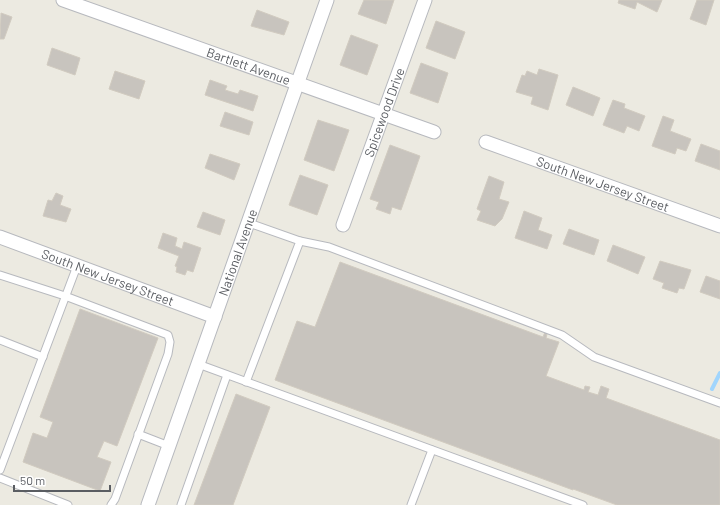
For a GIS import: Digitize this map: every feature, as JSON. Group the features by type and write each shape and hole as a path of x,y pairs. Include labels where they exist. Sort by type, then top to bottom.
{"street":[{"name":"Bartlett Avenue","path":"63,0 434,132"},
{"name":"National Avenue","path":"148,505 328,0"},
{"name":"Spicewood Drive","path":"343,225 425,0"},
{"name":"South New Jersey Street","path":"486,142 720,226"},
{"name":"South New Jersey Street","path":"0,238 215,317"}],"lane":[{"path":"249,223 300,241 329,246 562,335 594,357 720,404"},
{"path":"246,382 300,241"},
{"path":"0,470 77,266"},
{"path":"0,275 65,296 168,335 170,342 168,354 115,499 111,505"},
{"path":"0,340 43,357"},
{"path":"198,364 583,505"},
{"path":"181,505 227,375"},
{"path":"138,434 169,446"},
{"path":"411,505 432,450"},
{"path":"0,478 68,505"}],"building":[{"path":"364,0 394,0 386,24 358,14"},
{"path":"619,0 662,0 657,12 637,2 635,9 618,3"},
{"path":"697,0 714,0 706,25 690,19"},
{"path":"257,10 289,22 284,35 251,26"},
{"path":"1,13 12,17 4,39 0,39"},
{"path":"436,21 465,32 455,59 426,48"},
{"path":"351,35 378,45 367,75 340,65"},
{"path":"52,48 80,58 75,75 47,65"},
{"path":"421,63 448,73 438,103 410,93"},
{"path":"539,69 558,75 548,110 531,104 533,97 516,92 522,75 525,76 527,71 537,75"},
{"path":"115,71 145,81 139,99 109,89"},
{"path":"210,80 227,86 225,90 238,94 240,90 258,96 253,111 205,95"},
{"path":"573,87 600,98 593,116 566,105"},
{"path":"613,100 625,104 624,108 645,116 639,131 627,126 624,133 603,125"},
{"path":"225,112 253,122 249,135 220,126"},
{"path":"663,116 674,120 670,131 691,139 686,151 677,148 675,154 652,146"},
{"path":"318,120 349,130 334,171 304,160"},
{"path":"701,144 720,151 720,170 695,161"},
{"path":"390,145 420,156 401,210 392,207 390,214 376,209 379,202 370,199"},
{"path":"210,154 240,164 234,180 205,168"},
{"path":"300,175 328,185 317,215 289,205"},
{"path":"489,176 504,182 499,199 509,202 502,219 495,226 477,220 481,211 477,209"},
{"path":"56,193 63,196 60,205 71,209 66,222 43,216 48,200 52,201"},
{"path":"524,211 542,218 538,230 552,235 547,249 515,238"},
{"path":"203,212 225,220 220,235 197,227"},
{"path":"569,229 599,240 594,255 563,244"},
{"path":"163,233 177,238 175,246 182,249 184,242 201,248 193,272 187,270 185,275 176,272 177,267 175,266 179,256 158,248"},
{"path":"613,245 645,257 638,274 607,261"},
{"path":"660,261 691,270 684,289 679,288 677,293 662,288 664,283 653,279"},
{"path":"340,262 543,337 545,332 547,334 546,338 559,342 546,376 584,390 585,386 590,387 588,392 598,395 601,386 609,389 606,398 720,440 720,505 617,505 275,380 297,321 315,327"},
{"path":"706,276 720,281 720,299 700,292"},
{"path":"80,309 158,338 117,446 104,441 97,457 111,462 100,491 23,462 33,433 47,438 53,422 40,417"},
{"path":"236,394 270,407 233,505 194,505"}],"waterway":[{"path":"712,389 720,373"}]}
